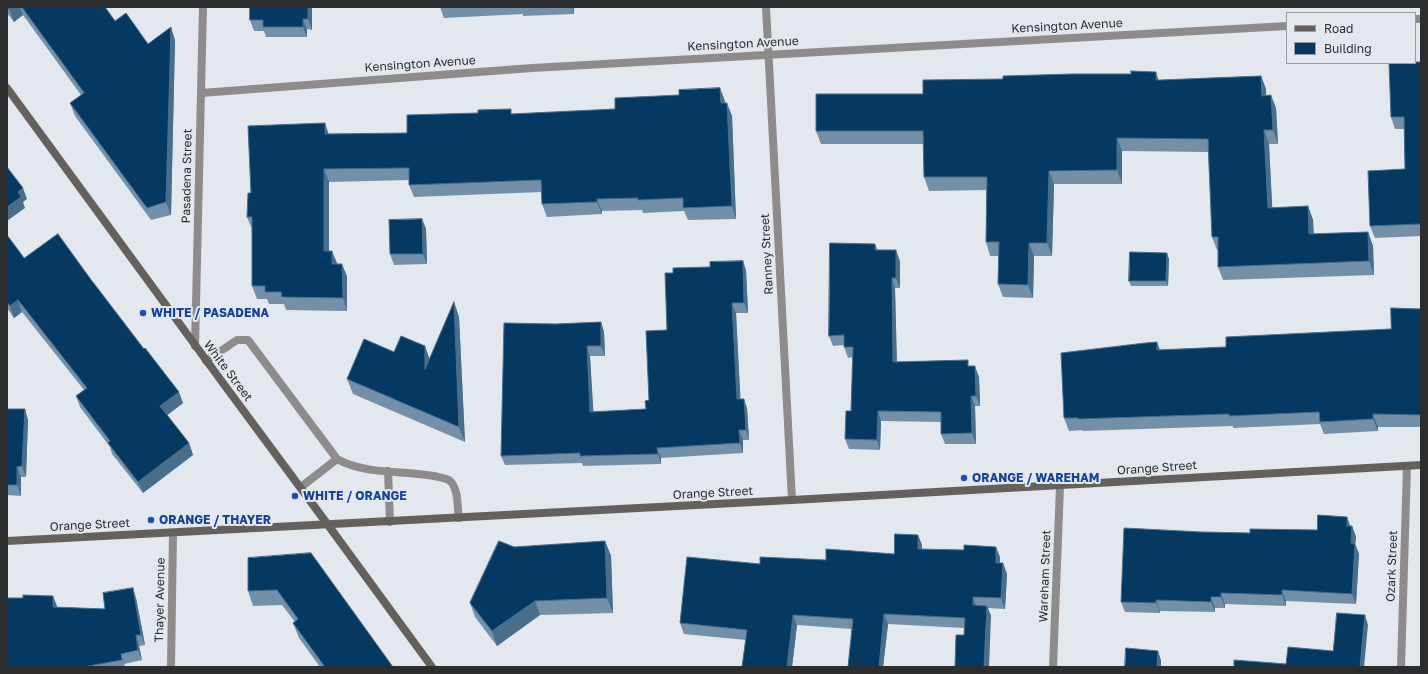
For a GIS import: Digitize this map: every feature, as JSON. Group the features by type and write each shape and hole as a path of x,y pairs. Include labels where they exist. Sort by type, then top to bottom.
{"street":[{"name":"Pasadena Street","path":"195,346 203,7"},
{"name":"Ranney Street","path":"766,7 792,500"},
{"name":"Kensington Avenue","path":"201,93 532,68 1286,26"},
{"name":"White Street","path":"7,88 432,667"},
{"path":"206,361 237,340 248,340 337,459 346,464 376,470 427,475 448,479 456,492 459,518"},
{"path":"301,487 337,459"},
{"name":"Orange Street","path":"7,541 1060,486 1421,465"},
{"name":"Ozark Street","path":"1401,667 1407,466"},
{"path":"388,471 390,522"},
{"name":"Wareham Street","path":"1053,667 1060,486"},
{"name":"Thayer Avenue","path":"171,667 174,533"}],"building":[{"path":"22,7 105,7 115,21 126,13 148,44 171,27 166,202 147,208 70,103 84,93"},
{"path":"250,7 308,7 308,19 303,19 303,27 263,27 263,20 250,20"},
{"path":"1416,62 1421,62 1421,224 1370,226 1368,171 1405,169 1404,117 1391,117 1389,64 1416,64"},
{"path":"1131,71 1156,72 1156,80 1261,76 1262,96 1271,95 1273,130 1264,130 1268,208 1308,206 1309,234 1368,232 1369,261 1218,267 1218,237 1212,237 1208,139 1117,138 1117,170 1049,171 1047,243 1029,243 1028,285 998,284 999,242 986,242 987,177 924,177 923,131 816,131 816,94 923,94 923,80 1003,79 1003,76 1072,74 1131,74"},
{"path":"720,88 721,103 727,103 732,206 683,208 683,198 638,200 638,198 597,199 597,202 542,204 541,180 409,185 409,168 324,169 324,251 332,251 332,264 342,264 343,298 282,297 281,292 265,292 265,286 252,286 252,217 247,217 248,193 251,193 248,126 325,123 325,134 407,133 407,115 478,113 478,110 511,109 511,114 615,109 615,98 679,95 679,90"},
{"path":"7,167 23,188 18,192 21,197 7,207"},
{"path":"422,219 423,254 390,254 389,220"},
{"path":"58,234 144,349 145,348 179,392 160,406 189,443 138,482 108,443 110,441 76,396 87,388 18,300 10,306 7,302 7,235 24,258"},
{"path":"830,243 875,244 875,250 896,250 896,278 892,278 893,362 968,360 968,366 975,366 976,396 971,396 972,433 941,434 941,412 878,411 877,440 845,439 846,411 851,411 853,347 844,347 844,335 829,336"},
{"path":"1130,252 1167,253 1166,281 1129,281"},
{"path":"743,261 744,303 732,303 737,399 744,399 746,430 739,430 740,443 657,448 658,454 580,456 580,453 501,456 504,323 556,324 601,322 601,346 587,346 590,412 646,409 645,401 649,400 646,331 667,330 665,273 673,273 673,268 710,267 710,262"},
{"path":"454,302 459,427 347,379 364,339 394,352 401,336 425,346 425,369"},
{"path":"1391,308 1421,309 1421,415 1373,414 1373,419 1320,422 1319,412 1229,416 1229,414 1078,419 1064,418 1061,353 1157,342 1157,350 1226,347 1226,337 1391,329"},
{"path":"7,409 25,409 22,466 17,467 17,485 7,485"},
{"path":"1318,515 1347,517 1347,526 1352,526 1351,543 1355,544 1352,594 1282,590 1282,595 1221,593 1221,597 1211,597 1211,602 1156,600 1156,603 1121,602 1124,528 1250,533 1250,529 1317,530"},
{"path":"895,534 918,535 918,549 964,550 964,545 996,547 996,563 1003,563 1001,598 973,597 973,605 987,606 984,667 955,667 956,635 964,635 965,618 884,614 879,667 848,667 853,619 793,615 787,667 742,667 747,630 680,623 687,557 760,564 760,557 826,560 826,549 894,554"},
{"path":"499,541 514,547 605,541 607,598 535,601 492,631 470,603"},
{"path":"311,553 393,667 325,667 293,623 298,619 277,590 248,591 248,558"},
{"path":"133,588 141,635 136,635 138,650 121,654 122,660 83,667 7,667 7,598 23,598 23,595 53,596 53,607 105,609 103,593"},
{"path":"1337,613 1365,615 1360,667 1234,667 1234,660 1286,664 1288,647 1333,651"},
{"path":"1126,648 1158,651 1157,667 1125,667"}],"place":[{"name":"WHITE / PASADENA","path":"143,313"},
{"name":"ORANGE / WAREHAM","path":"964,478"},
{"name":"WHITE / ORANGE","path":"295,496"},
{"name":"ORANGE / THAYER","path":"151,520"}]}
